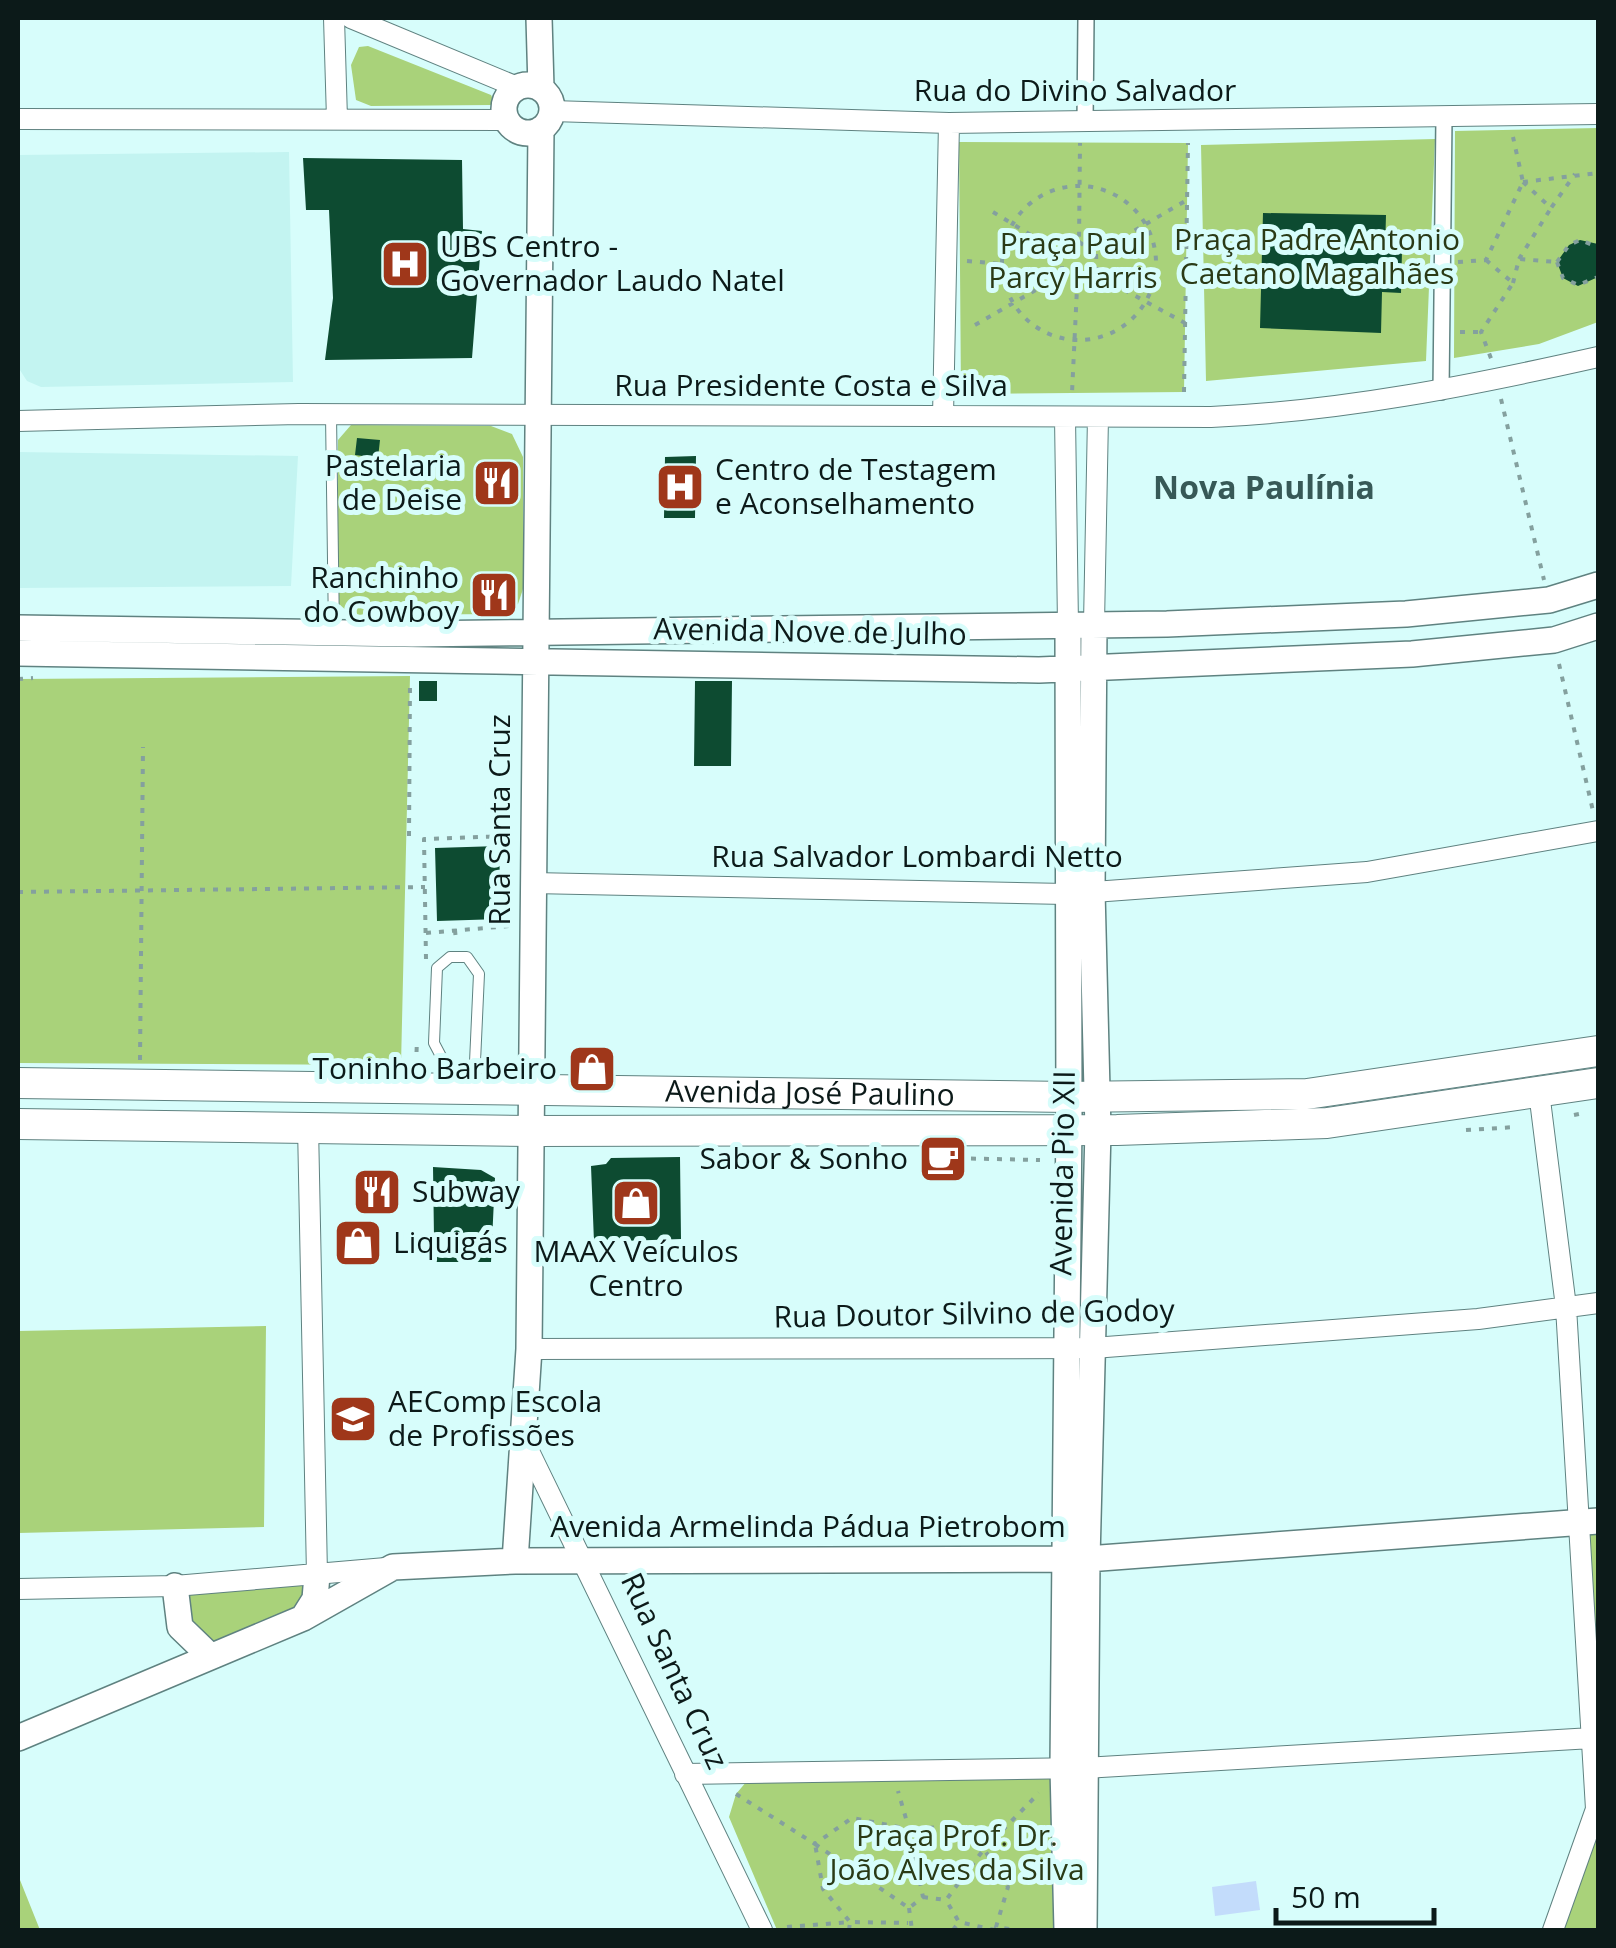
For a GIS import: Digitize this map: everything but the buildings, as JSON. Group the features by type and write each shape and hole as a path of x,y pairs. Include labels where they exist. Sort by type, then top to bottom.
{"main road":[{"name":"Avenida José Paulino","path":"18,1083 1083,1097 1324,1093 1598,1051"},
{"name":"Avenida José Paulino","path":"18,1124 531,1131 1084,1131 1327,1123 1598,1083"}],"street":[{"path":"334,18 337,120"},
{"path":"351,18 527,86"},
{"path":"530,123 504,105 527,86 539,54 539,18"},
{"path":"1083,131 1086,18"},
{"name":"Rua Santa Cruz","path":"515,1560 529,1348 537,200 530,123 551,100 527,86"},
{"name":"Rua do Divino Salvador","path":"18,119 949,123 1083,131 1598,114"},
{"path":"1441,392 1444,118"},
{"path":"943,416 949,123"},
{"name":"Rua Presidente Costa e Silva","path":"18,421 331,414 1098,417 1302,413 1441,392 1598,357"},
{"name":"Avenida Pio XII","path":"1064,417 1068,625 1082,669"},
{"name":"Avenida Pio XII","path":"1066,1930 1066,1772 1076,1558 1093,1348 1083,1097 1068,1015 1079,893 1082,669 1094,624 1098,417"},
{"name":"Avenida Nove de Julho","path":"21,640 1068,625 1406,614 1549,600 1598,585"},
{"name":"Avenida Nove de Julho","path":"21,640 534,660 1082,669 1412,654 1554,640 1598,626"},
{"name":"Rua Salvador Lombardi Netto","path":"532,883 1079,893 1368,872 1598,831"},
{"name":"Avenida Pio XII","path":"1079,893 1095,1014 1083,1097"},
{"path":"1068,1015 1095,1014"},
{"path":"1539,1092 1588,1522 1596,1809 1554,1930"},
{"path":"303,1618 315,1599 317,1575 308,1126"},
{"name":"Avenida Pio XII","path":"1076,1558 1066,1348 1084,1131"},
{"name":"Rua Doutor Silvino de Godoy","path":"529,1348 1093,1348 1478,1318 1598,1303"},
{"name":"Rua Santa Cruz","path":"524,1441 762,1930"},
{"name":"Avenida Armelinda Pádua Pietrobom","path":"18,1589 175,1586 515,1560 1076,1558 1588,1522"},
{"path":"18,1738 303,1618 393,1567"},
{"path":"175,1586 180,1627 210,1656"},
{"path":"686,1774 1066,1772 1592,1738"},
{"name":"Avenida Pio XII","path":"1066,1772 1084,1930"}],"lane":[{"path":"331,414 334,633"},
{"path":"443,1089 444,1062 434,1044 437,968 450,957 467,956 479,974 474,1090"}],"path":[{"path":"1079,242 1083,131"},
{"path":"1512,133 1523,182 1551,208"},
{"path":"1184,392 1188,144"},
{"path":"1480,332 1512,283 1519,259 1575,174"},
{"path":"1523,182 1598,174"},
{"path":"1486,260 1523,182"},
{"path":"1080,186 1099,189 1124,201 1145,225 1155,262 1145,300 1113,332 1074,340 1044,332 1013,303 1002,264 1012,224 1044,194 1080,186"},
{"path":"1096,253 1187,200"},
{"path":"993,212 1062,254"},
{"path":"1557,262 1569,246 1580,240 1598,247"},
{"path":"1079,242 1096,253"},
{"path":"1062,254 1079,242"},
{"path":"1096,253 1098,274"},
{"path":"1062,254 1062,275 1077,288"},
{"path":"1519,259 1557,262"},
{"path":"1458,262 1486,260 1512,283"},
{"path":"968,262 1002,264"},
{"path":"1557,262 1563,278 1578,286 1598,277"},
{"path":"1098,274 1185,323"},
{"path":"1077,288 1098,274"},
{"path":"975,325 1062,275"},
{"path":"1072,392 1077,288"},
{"path":"1458,332 1480,332"},
{"path":"1480,332 1496,380 1549,600"},
{"path":"1554,640 1598,831"},
{"path":"409,836 410,676"},
{"path":"18,678 37,678"},
{"path":"140,1064 143,746"},
{"path":"438,952 426,963 424,839 514,836 514,824"},
{"path":"18,892 425,887"},
{"path":"426,932 515,925"},
{"path":"455,930 456,942"},
{"path":"446,947 464,943"},
{"path":"416,1072 418,1032"},
{"path":"893,1770 923,1897"},
{"path":"946,1900 984,1849 1066,1772"},
{"path":"736,1794 909,1908"},
{"path":"814,1844 852,1818 908,1828 961,1826 984,1849 1008,1887 996,1929"},
{"path":"814,1844 823,1889 850,1922 850,1930"},
{"path":"912,1930 908,1923 909,1908 923,1897 946,1900"},
{"path":"946,1900 959,1922 1016,1930"},
{"path":"953,1930 959,1922"},
{"path":"787,1927 908,1923"}],"shaded area":[{"path":"289,152 293,382 41,387 27,381 18,367 18,155"},
{"path":"18,452 298,456 291,586 18,588"},
{"path":"1256,1881 1260,1910 1215,1916 1212,1887"}],"green space":[{"path":"368,46 491,95 494,101 491,105 371,106 356,100 351,65 359,47"},
{"path":"1598,128 1598,322 1539,344 1454,358 1455,131"},
{"name":"Praça Padre Antonio Caetano Magalhães","path":"1435,139 1426,361 1206,381 1201,145"},
{"name":"Praça Paul Parcy Harris","path":"959,142 1188,143 1184,392 961,394"},
{"path":"351,425 491,426 512,434 523,457 523,589 518,604 499,614 361,615 349,613 338,603 338,440"},
{"path":"410,676 401,1065 18,1063 18,679"},
{"path":"266,1326 264,1527 18,1533 18,1331"},
{"path":"1598,1521 1598,1930 1552,1930 1595,1808 1579,1522"},
{"path":"311,1583 300,1608 205,1645 198,1639 182,1592"},
{"name":"Praça Prof. Dr. João Alves da Silva","path":"1058,1773 1059,1930 777,1930 729,1817 736,1794 747,1781"},
{"path":"18,1875 40,1930 18,1930"}],"place":[{"name":"UBS Centro - Governador Laudo Natel","path":"405,264"},
{"name":"Pastelaria de Deise","path":"497,483"},
{"name":"Centro de Testagem e Aconselhamento","path":"680,487"},
{"name":"Ranchinho do Cowboy","path":"494,595"},
{"name":"Toninho Barbeiro","path":"592,1069"},
{"name":"Sabor & Sonho","path":"943,1159"},
{"name":"Subway","path":"377,1192"},
{"name":"MAAX Veículos Centro","path":"636,1203"},
{"name":"Liquigás","path":"358,1243"},
{"name":"AEComp Escola de Profissões","path":"353,1419"}],"district":[{"name":"Nova Paulínia","path":"1264,488"}]}
